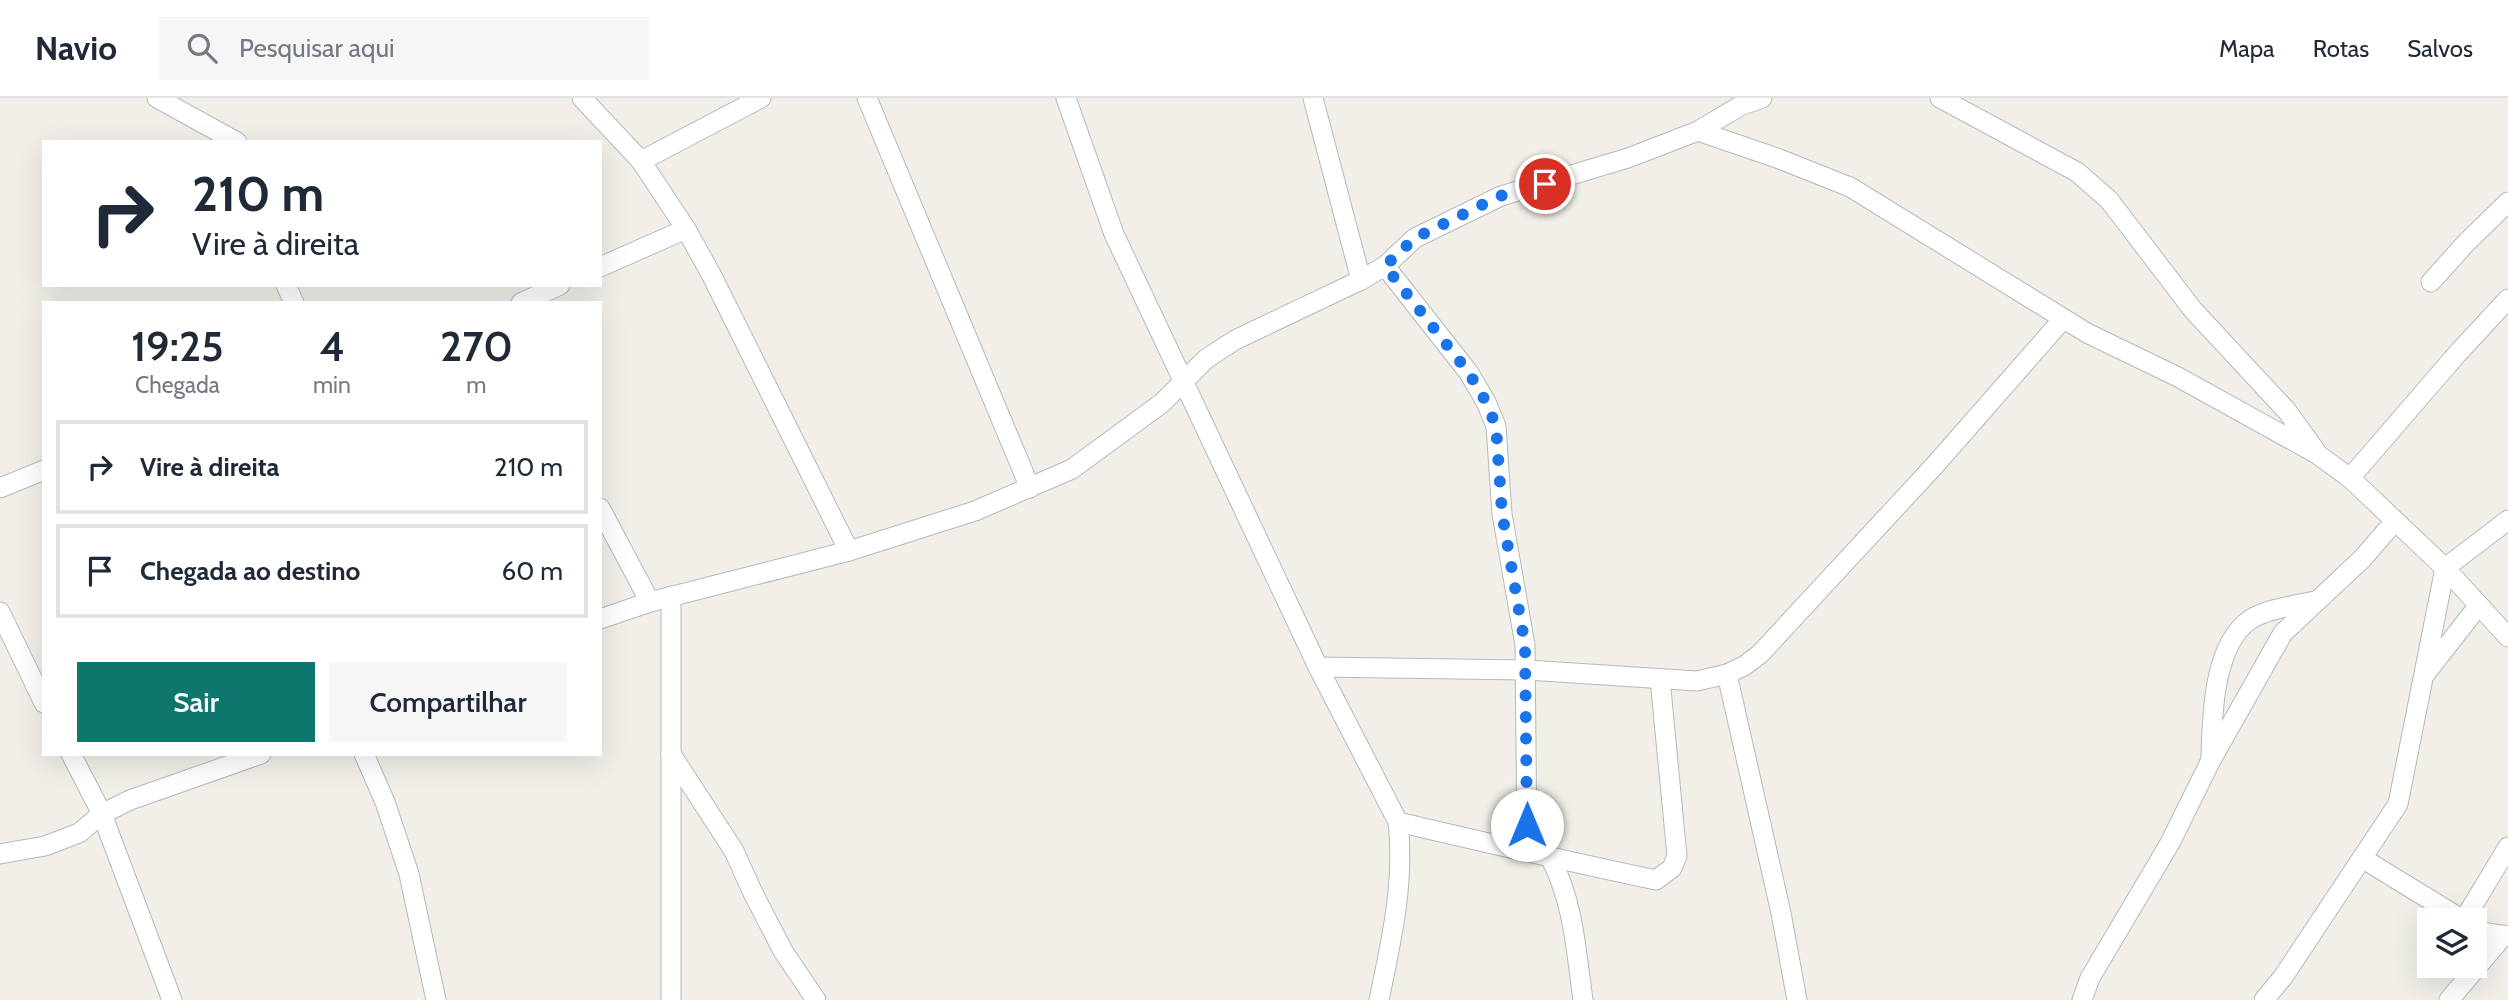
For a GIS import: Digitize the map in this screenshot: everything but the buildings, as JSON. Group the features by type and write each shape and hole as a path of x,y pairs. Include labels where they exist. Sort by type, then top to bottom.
{"street":[{"path":"157,98 233,140"},
{"path":"582,98 641,162 687,229 849,551"},
{"path":"641,162 761,98"},
{"path":"867,98 1030,488"},
{"path":"1066,98 1114,234 1318,667 1398,822 1401,845 1395,921 1378,1000"},
{"path":"1313,98 1361,280"},
{"path":"602,618 671,596 849,551 975,511 1030,488 1072,469 1162,403 1182,380 1206,359 1235,340 1361,280 1385,266 1415,238 1500,196 1628,158 1698,131 1740,102 1762,98"},
{"path":"1940,98 2077,172 2109,200 2193,310 2287,411 2317,454"},
{"path":"1698,131 1850,187 2087,333 2178,377 2317,454 2350,478 2445,568 2508,637"},
{"path":"2431,282 2508,202"},
{"path":"602,266 687,229"},
{"path":"1385,266 1469,373 1496,426 1502,513 1523,623 1527,670 1527,851"},
{"path":"525,301 556,287"},
{"path":"2350,478 2508,299"},
{"path":"1318,667 1527,670 1697,681 1727,674 1760,654 1935,465 2063,319"},
{"path":"0,488 42,471"},
{"path":"602,512 650,602"},
{"path":"2264,1000 2283,977 2398,804 2418,715 2445,568 2508,520"},
{"path":"2082,1000 2090,978 2170,843 2211,760 2283,634 2362,559 2395,521"},
{"path":"671,596 671,1000"},
{"path":"2211,760 2213,710 2223,659 2235,635 2252,618 2319,599"},
{"path":"2423,677 2479,605"},
{"path":"0,612 42,699"},
{"path":"1727,674 1797,1000"},
{"path":"1398,822 1527,851 1551,859 1656,880 1672,868 1677,856 1660,678"},
{"path":"671,754 734,851 783,951 816,1000"},
{"path":"72,756 102,814 172,1000"},
{"path":"0,854 45,846 79,833 102,814 130,800 255,756"},
{"path":"365,756 385,802 409,874 436,1000"},
{"path":"2471,908 2508,847"},
{"path":"2362,858 2444,908"},
{"path":"1551,859 1569,903 1583,1000"},
{"path":"2487,933 2506,936"},
{"path":"2449,1000 2506,936"}],"route":[{"path":"1527,825 1527,670 1523,623 1502,513 1496,426 1469,373 1385,266 1415,238 1436,230 1500,196 1545,184"}]}
